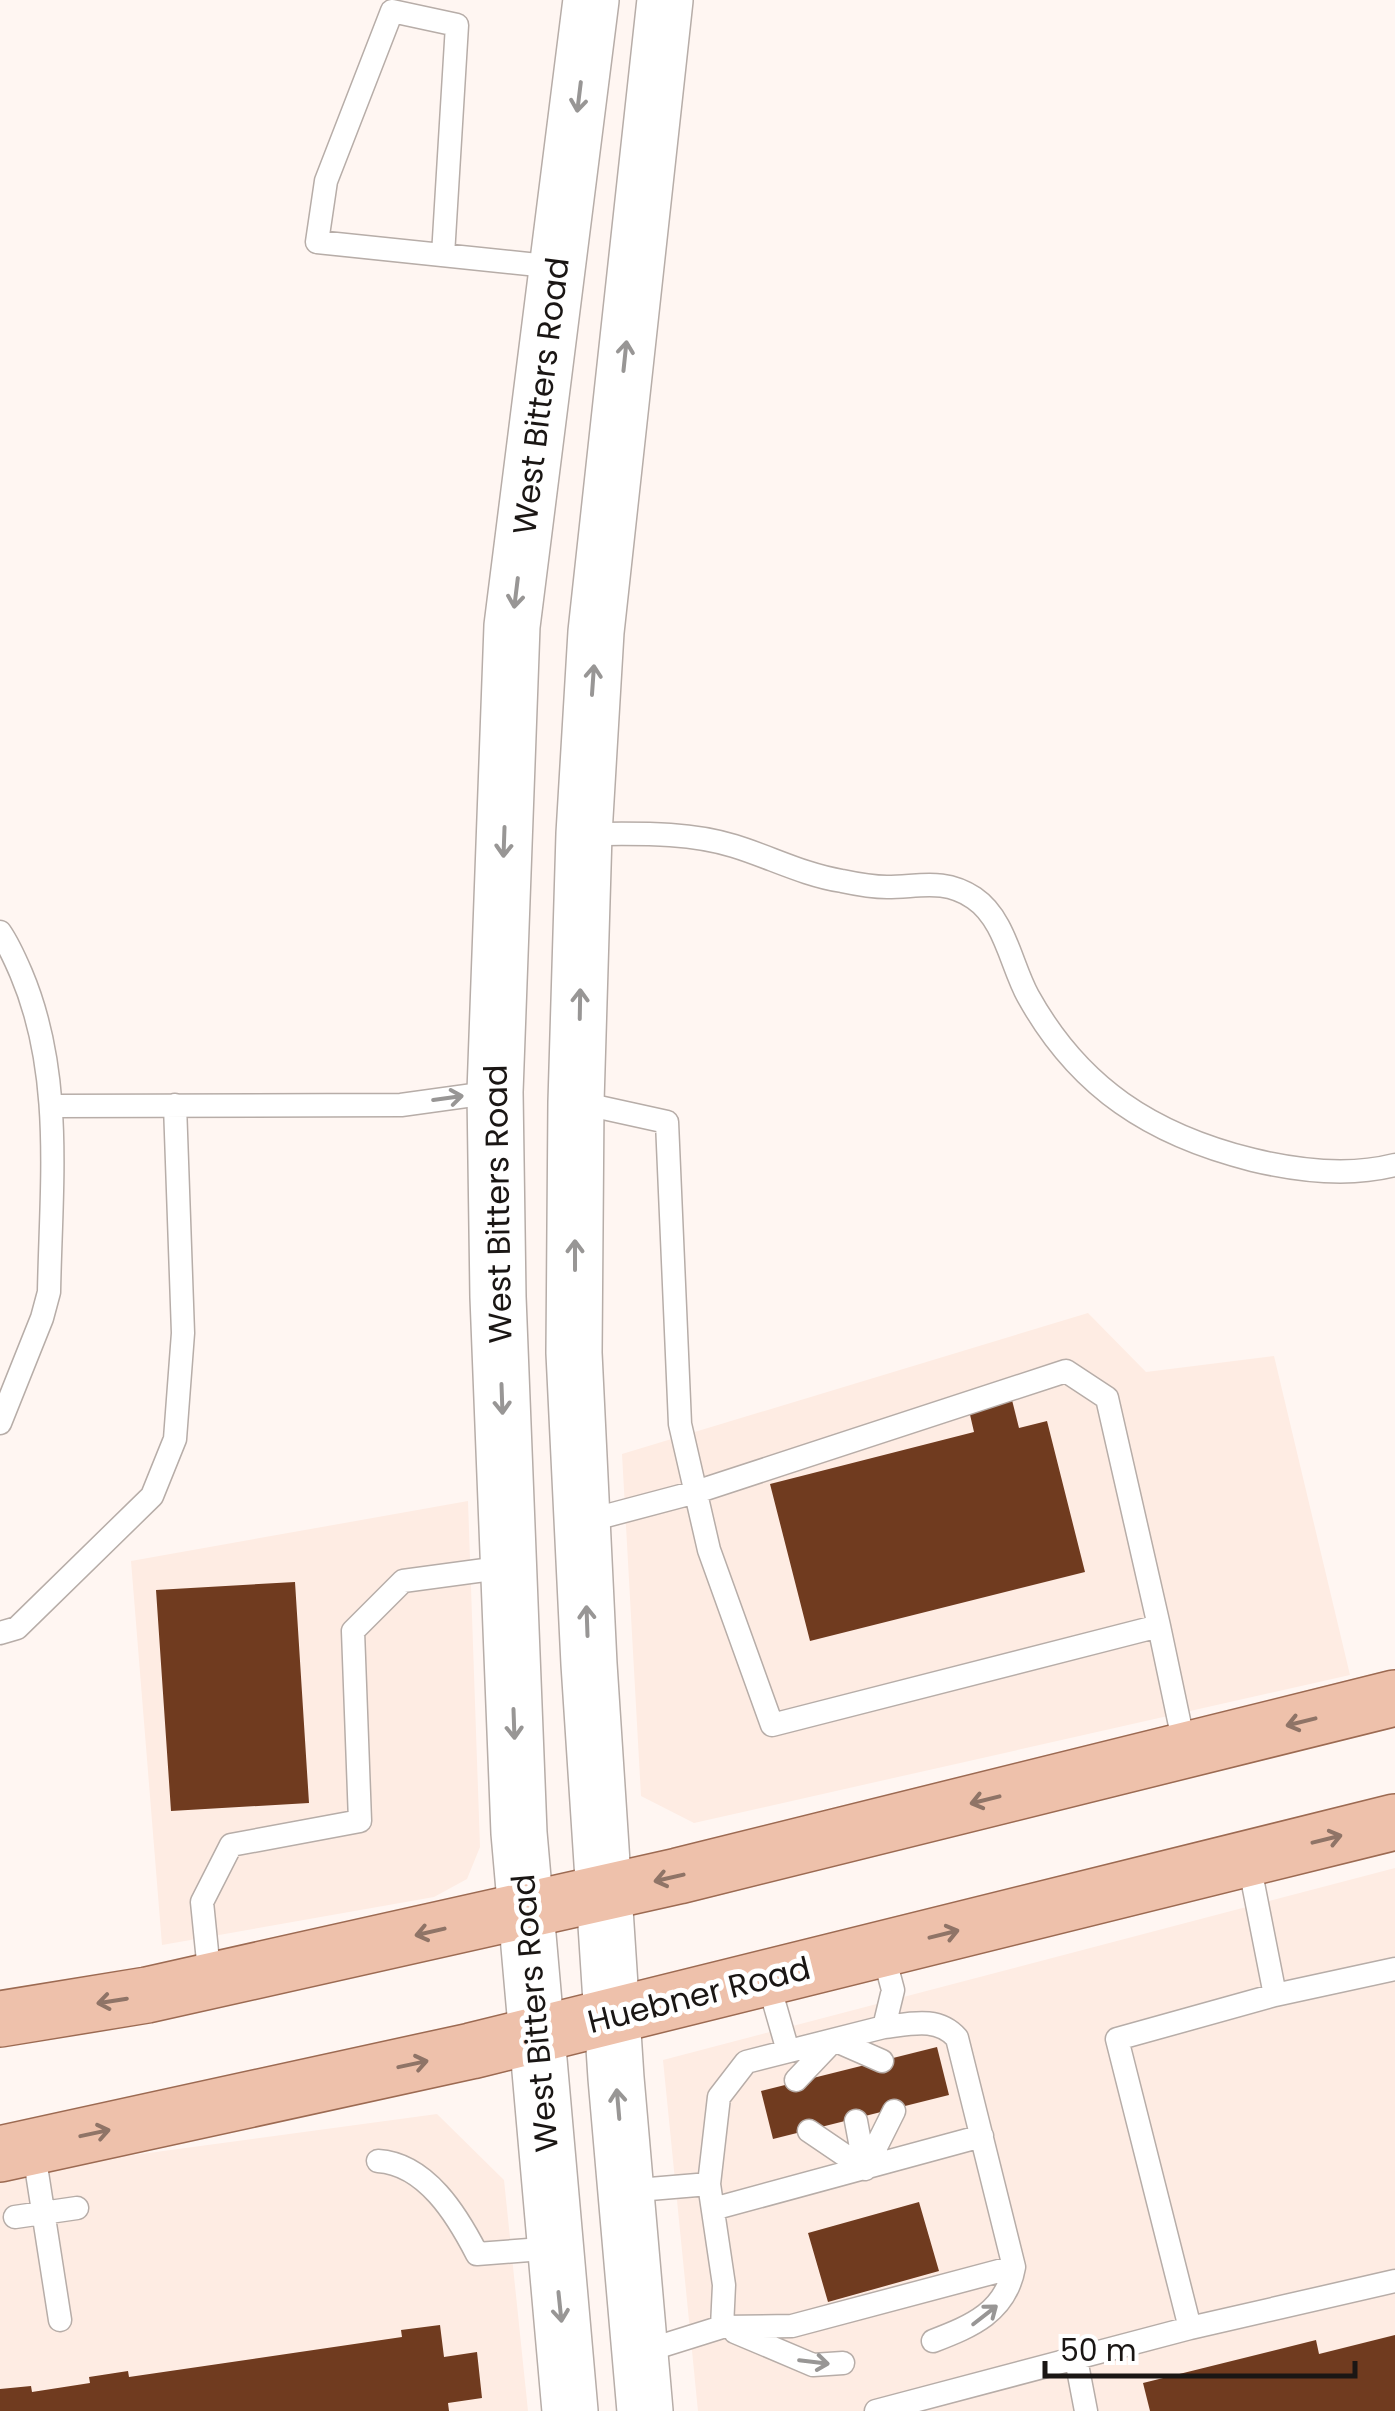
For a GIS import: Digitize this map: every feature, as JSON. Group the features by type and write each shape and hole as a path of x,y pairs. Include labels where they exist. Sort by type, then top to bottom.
{"main road":[{"name":"West Bitters Road","path":"570,2411 525,1910 507,1567 495,1092 512,626 591,0"},
{"path":"645,2411 612,2016 574,1353 576,1102 584,834 596,632 665,0"},
{"path":"495,1092 576,1102"},
{"path":"0,2020 148,1995 604,1893 1395,1698"},
{"name":"Huebner Road","path":"17,2150 536,2035 1395,1822"}],"lane":[{"path":"443,255 457,24 392,10 326,181 317,242 558,267"},
{"path":"584,834 708,839 834,880 888,887 937,883 956,889 985,906 1028,996 1078,1066 1134,1114 1206,1148 1283,1167 1349,1171 1395,1165"},
{"path":"0,932 34,1005 45,1044 52,1106 48,1292 42,1318 0,1423"},
{"path":"52,1106 401,1105 495,1092"},
{"path":"576,1102 668,1122 680,1424 710,1550 772,1725 1159,1626"},
{"path":"0,1634 18,1628 152,1496 175,1439 183,1332 175,1105"},
{"path":"583,1522 696,1492 1066,1371 1107,1398 1186,1752"},
{"path":"210,1981 202,1902 231,1846 360,1821 353,1631 403,1581 507,1567"},
{"path":"1248,1858 1275,1995"},
{"path":"882,1950 893,1990 884,2027"},
{"path":"1190,2328 1116,2039 1275,1995 1395,1969"},
{"path":"767,1978 788,2052"},
{"path":"722,2327 724,2285 708,2184 719,2097 746,2062 884,2027 935,2022 957,2038 1014,2267 1010,2287 986,2317 933,2341"},
{"path":"834,2040 882,2060"},
{"path":"834,2040 842,2068"},
{"path":"796,2080 834,2040"},
{"path":"865,2169 894,2111"},
{"path":"856,2121 865,2169"},
{"path":"809,2131 865,2169"},
{"path":"713,2208 982,2136"},
{"path":"17,2150 43,2212 60,2320"},
{"path":"378,2161 402,2166 437,2194 454,2213 476,2254 554,2248"},
{"path":"626,2191 708,2184"},
{"path":"16,2216 76,2208"},
{"path":"639,2353 722,2327 792,2326 1014,2267"},
{"path":"876,2411 1190,2328 1395,2281"},
{"path":"722,2327 813,2365 843,2363"},
{"path":"1076,2358 1086,2411"}],"shaded area":[{"path":"1088,1313 1146,1372 1274,1356 1350,1675 694,1823 641,1796 622,1454"},
{"path":"468,1501 480,1847 467,1879 434,1897 162,1945 131,1561"},
{"path":"1395,1868 1395,2411 698,2411 663,2060"},
{"path":"437,2114 504,2180 528,2411 0,2411 0,2173"}],"building":[{"path":"1011,1396 1019,1428 1047,1421 1085,1572 810,1641 770,1484 974,1432 968,1406"},
{"path":"295,1582 309,1803 171,1811 156,1590"},
{"path":"937,2047 949,2095 773,2139 761,2091"},
{"path":"919,2202 939,2271 828,2302 808,2233"},
{"path":"440,2325 444,2357 477,2352 482,2398 448,2403 449,2411 0,2411 0,2389 31,2386 32,2392 90,2383 89,2377 128,2371 129,2377 402,2337 401,2330"},
{"path":"1395,2335 1395,2411 1150,2411 1143,2383 1316,2340 1319,2354"}]}
